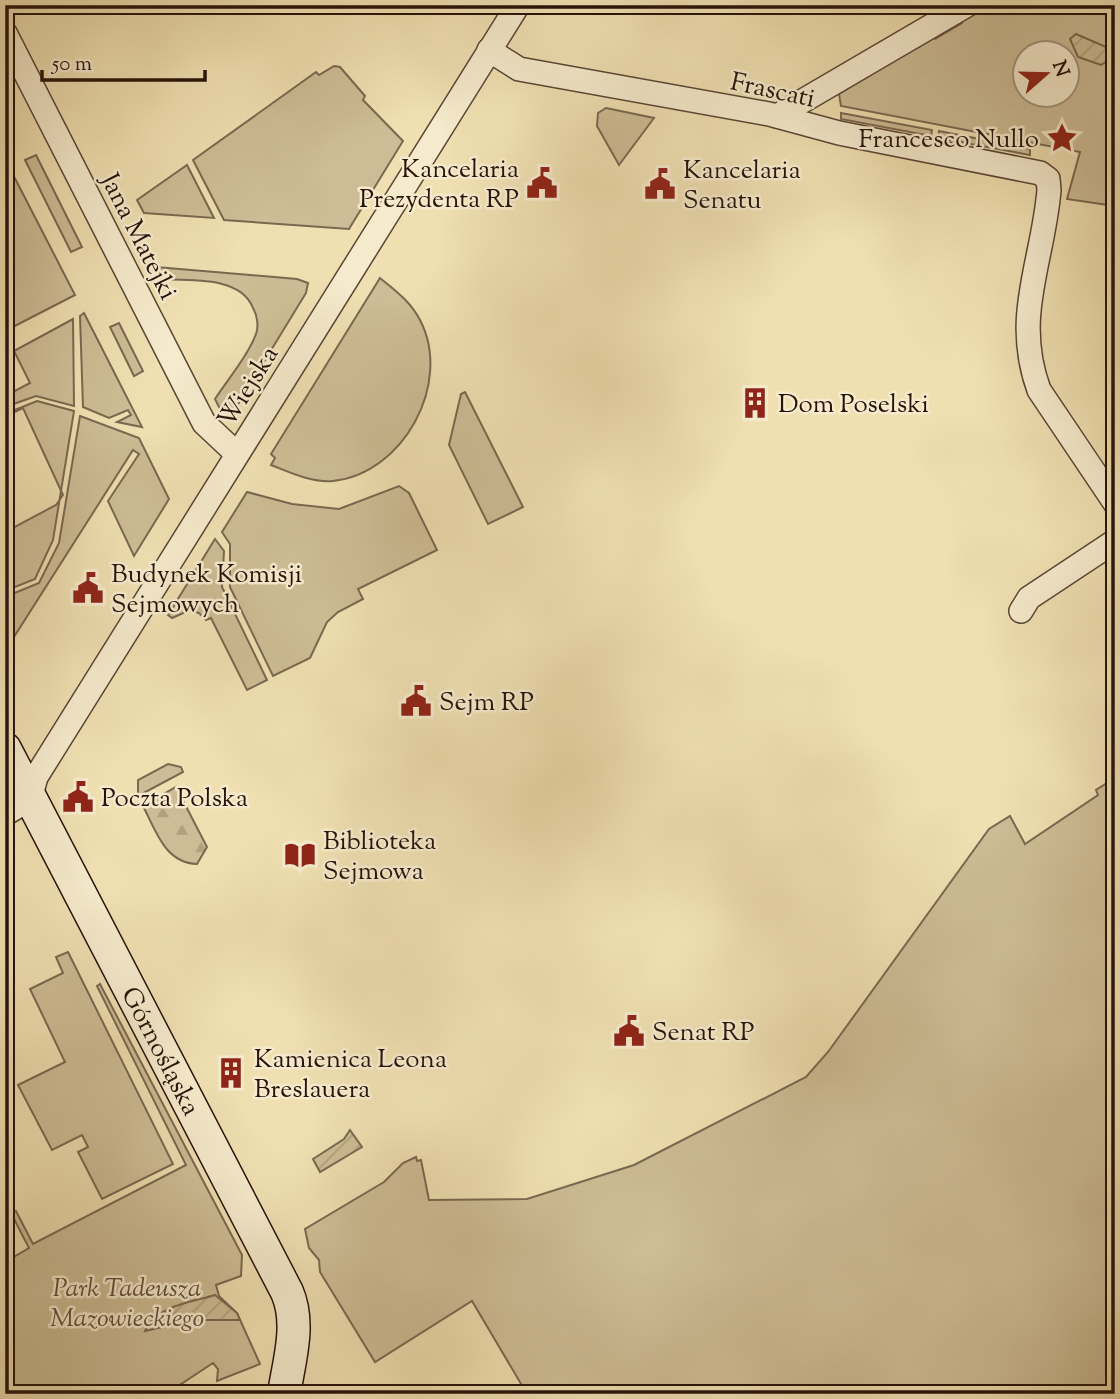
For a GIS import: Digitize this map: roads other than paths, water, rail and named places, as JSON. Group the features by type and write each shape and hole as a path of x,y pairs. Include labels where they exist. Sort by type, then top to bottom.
{"street":[{"name":"Wiejska","path":"18,807 518,5"},
{"path":"777,116 967,5"},
{"name":"Jana Matejki","path":"5,33 204,423 237,454"},
{"name":"Frascati","path":"489,50 519,69 777,116 839,132 1030,170 1048,179 1048,203 1026,332 1034,377 1039,390 1115,503"},
{"path":"1021,611 1029,598 1115,541"},
{"name":"Górnośląska","path":"5,749 18,807 292,1304 294,1327 284,1394"}],"place":[{"name":"Francesco Nullo","path":"1062,138"},
{"name":"Kancelaria Prezydenta RP","path":"542,183"},
{"name":"Kancelaria Senatu","path":"660,184"},
{"name":"Dom Poselski","path":"755,403"},
{"name":"Budynek Komisji Sejmowych","path":"88,588"},
{"name":"Sejm RP","path":"416,701"},
{"name":"Poczta Polska","path":"78,797"},
{"name":"Biblioteka Sejmowa","path":"300,855"},
{"name":"Senat RP","path":"629,1031"},
{"name":"Kamienica Leona Breslauera","path":"231,1073"}],"park label":[{"name":"Park Tadeusza Mazowieckiego","path":"127,1302"}]}
